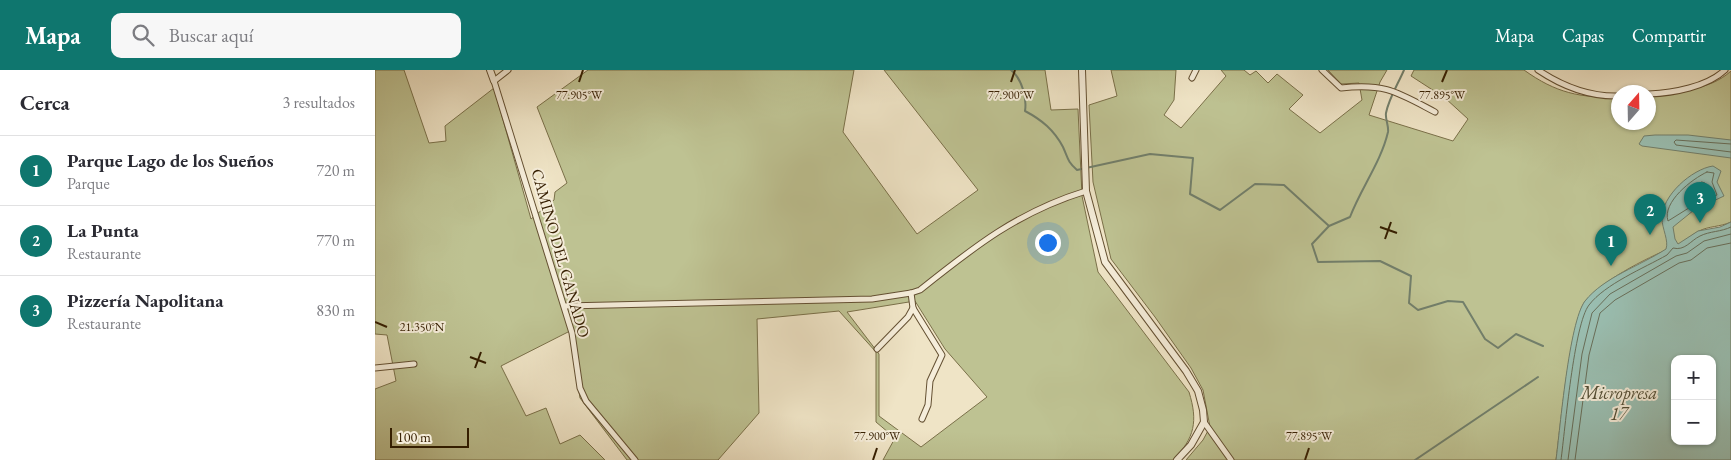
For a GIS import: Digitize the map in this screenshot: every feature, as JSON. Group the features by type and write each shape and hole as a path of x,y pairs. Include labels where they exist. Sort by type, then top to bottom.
{"street":[{"name":"CAMINO DEL GANADO","path":"490,70 565,306 572,333 580,388 585,401 635,460"},
{"path":"494,81 508,70"},
{"path":"1082,70 1086,191 1105,262 1199,391 1204,422 1231,460"},
{"path":"1192,78 1196,70"},
{"path":"1322,70 1341,88 1380,86 1403,95 1435,112"},
{"path":"1538,70 1577,90 1601,96 1611,96"},
{"path":"1656,93 1684,89 1715,80 1725,70"},
{"path":"565,306 872,299 911,293 921,290 1000,229 1040,207 1086,191"},
{"path":"911,293 913,308 942,355 930,381 929,405 922,419"},
{"path":"877,349 909,317 913,308"},
{"path":"375,368 414,364"},
{"path":"1177,460 1191,445 1204,422"}],"green space":[{"path":"375,70 404,70 429,143 446,141 445,126 494,88 531,219 554,200 555,192 567,183 537,107 588,70 854,70 843,132 917,234 978,190 884,70 1045,70 1051,110 1078,109 1082,196 1098,272 1189,392 1194,420 1193,429 1186,444 1173,460 883,460 895,438 876,422 876,352 839,311 757,319 759,413 718,460 627,460 580,398 570,331 501,366 526,416 546,408 560,444 580,435 605,460 375,460 375,389 396,381 387,335 375,334","holes":["915,301 945,349 987,397 921,447 879,416 879,354 847,312"]},
{"path":"1111,70 1176,70 1174,100 1164,115 1181,128 1226,76 1221,70 1244,70 1250,75 1256,71 1268,83 1277,74 1303,95 1289,109 1320,133 1362,100 1359,83 1341,84 1328,70 1387,70 1380,82 1369,115 1453,141 1468,119 1445,98 1411,76 1414,70 1524,70 1558,89 1580,95 1611,97 1611,130 1656,130 1656,94 1692,89 1713,83 1731,71 1731,222 1699,231 1683,243 1630,268 1605,283 1586,300 1580,311 1575,329 1556,460 1186,460 1203,440 1210,427 1203,390 1191,368 1111,259 1093,182 1089,105 1117,96"}],"water":[{"path":"1688,135 1731,140 1731,158 1642,146 1639,144 1644,136"},
{"name":"Micropresa 17","path":"1713,166 1721,171 1717,182 1724,196 1694,210 1673,227 1678,244 1698,231 1720,227 1731,222 1731,460 1556,460 1570,352 1579,313 1585,301 1602,285 1666,249 1667,242 1662,219 1663,210 1672,193 1696,172"}],"waterway":[{"path":"1011,70 1018,78 1023,89 1025,111 1037,118 1052,131 1063,147 1069,162 1077,170 1150,154 1193,158 1190,194 1220,210 1255,184 1284,185 1329,226 1312,244 1318,262 1380,261 1411,276 1409,303 1418,310 1448,301 1463,302 1485,339 1498,348 1516,334 1543,346"},
{"path":"1329,226 1350,217 1376,164 1388,132 1387,107 1404,70"},
{"path":"1415,460 1538,377"}],"place":[{"name":"Pizzería Napolitana","path":"1700,223"},
{"name":"La Punta","path":"1650,235"},
{"name":"Parque Lago de los Sueños","path":"1611,266"}]}
